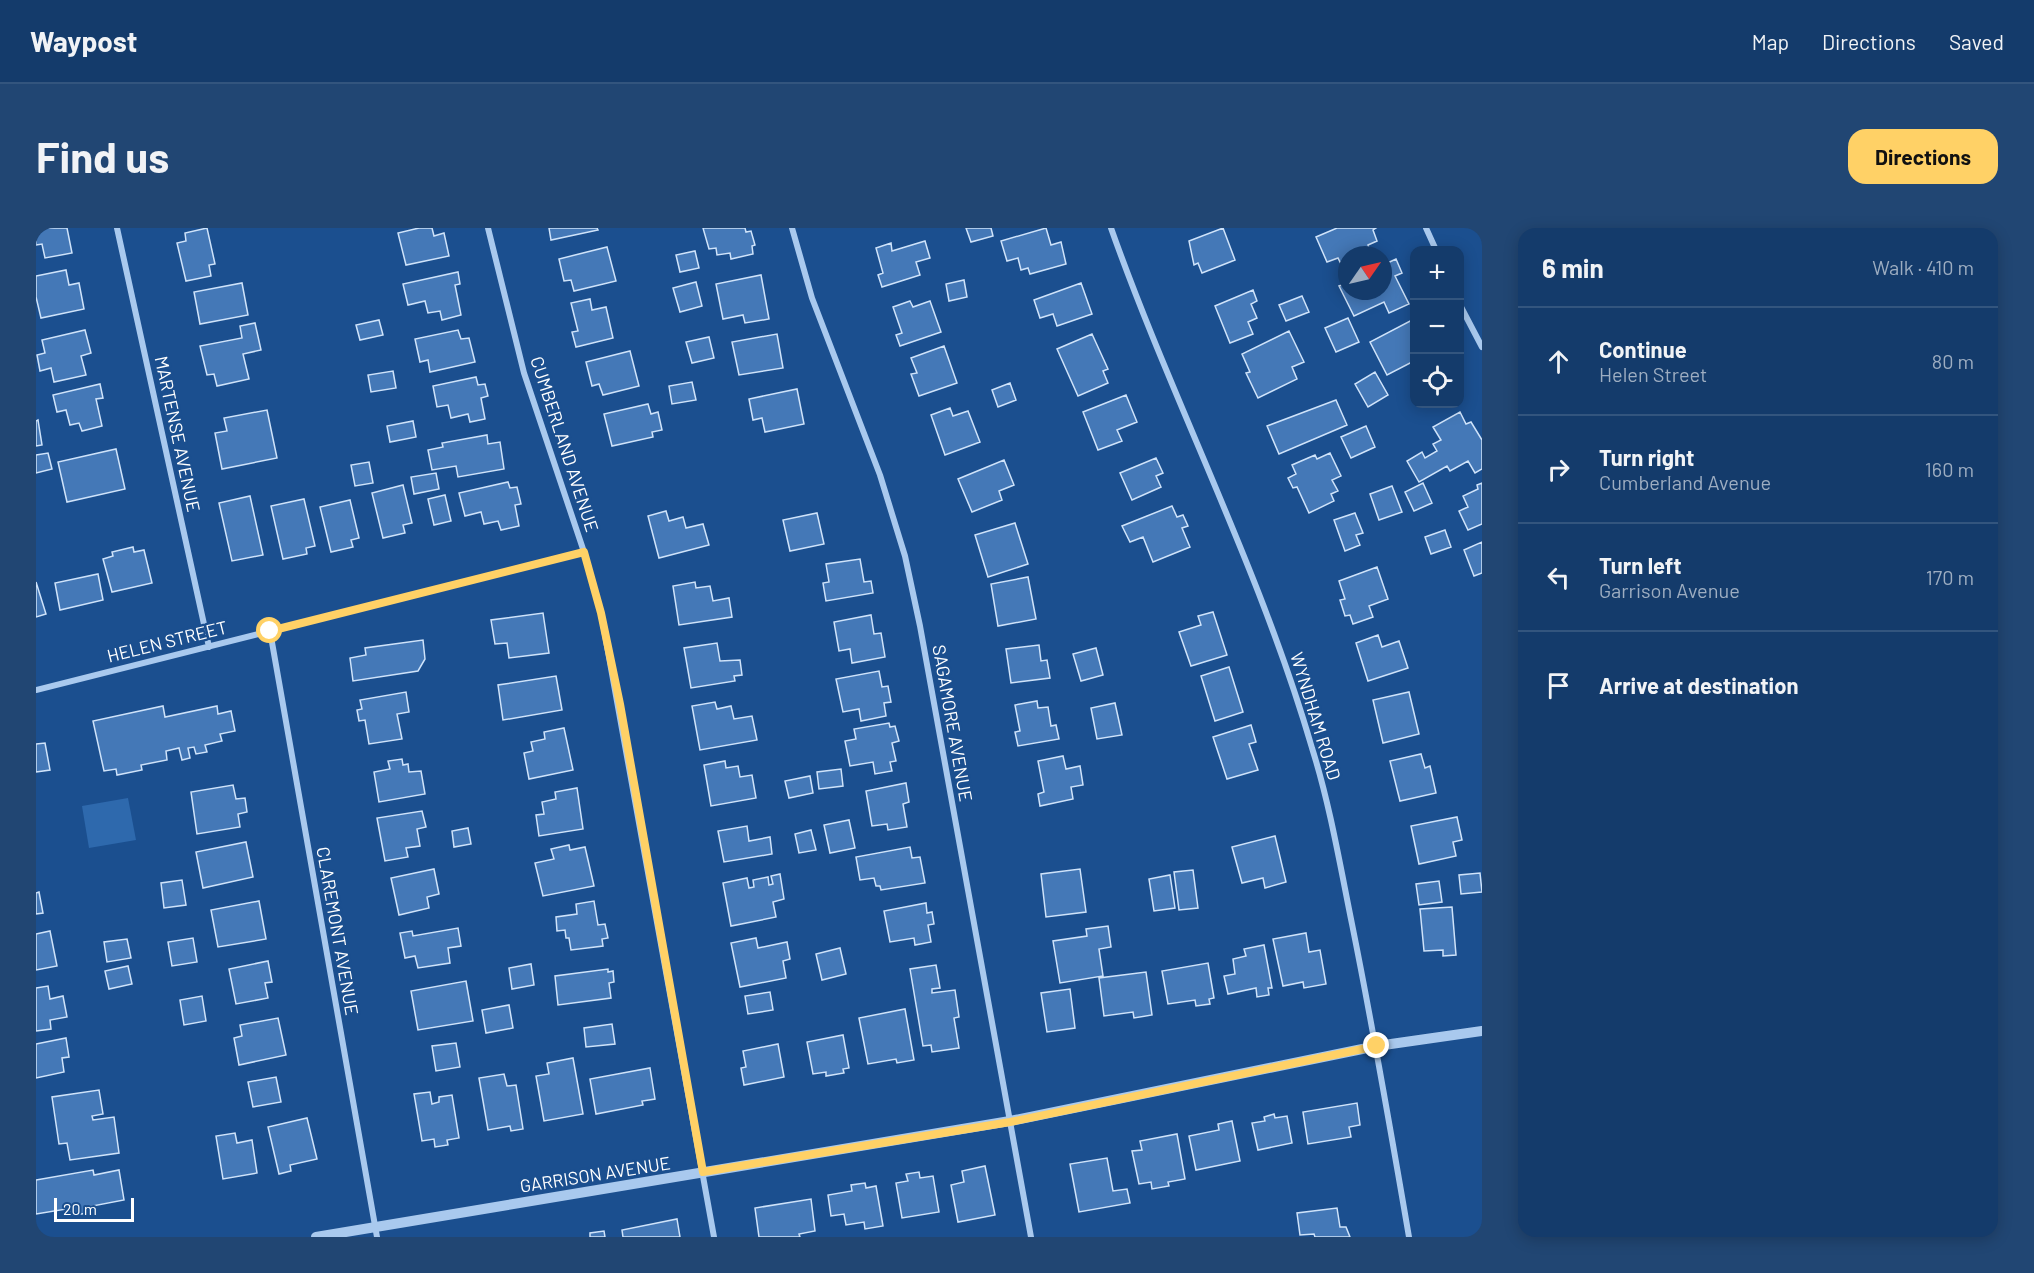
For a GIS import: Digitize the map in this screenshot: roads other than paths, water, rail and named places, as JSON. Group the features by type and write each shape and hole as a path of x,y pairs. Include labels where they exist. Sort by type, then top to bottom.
{"street":[{"name":"MARTENSE AVENUE","path":"117,228 209,646"},
{"name":"CUMBERLAND AVENUE","path":"488,228 524,373 584,552 601,613 620,704 714,1237"},
{"name":"SAGAMORE AVENUE","path":"792,228 812,298 880,475 905,556 920,626 1031,1237"},
{"name":"WYNDHAM ROAD","path":"1111,228 1141,314 1277,641 1313,748 1332,822 1377,1046 1409,1237"},
{"path":"1426,228 1434,246"},
{"path":"1464,313 1482,348"},
{"name":"HELEN STREET","path":"36,690 584,552"},
{"name":"CLAREMONT AVENUE","path":"270,631 376,1232"},
{"name":"GARRISON AVENUE","path":"316,1237 376,1232 703,1172 1010,1122 1377,1046 1482,1031"}]}
